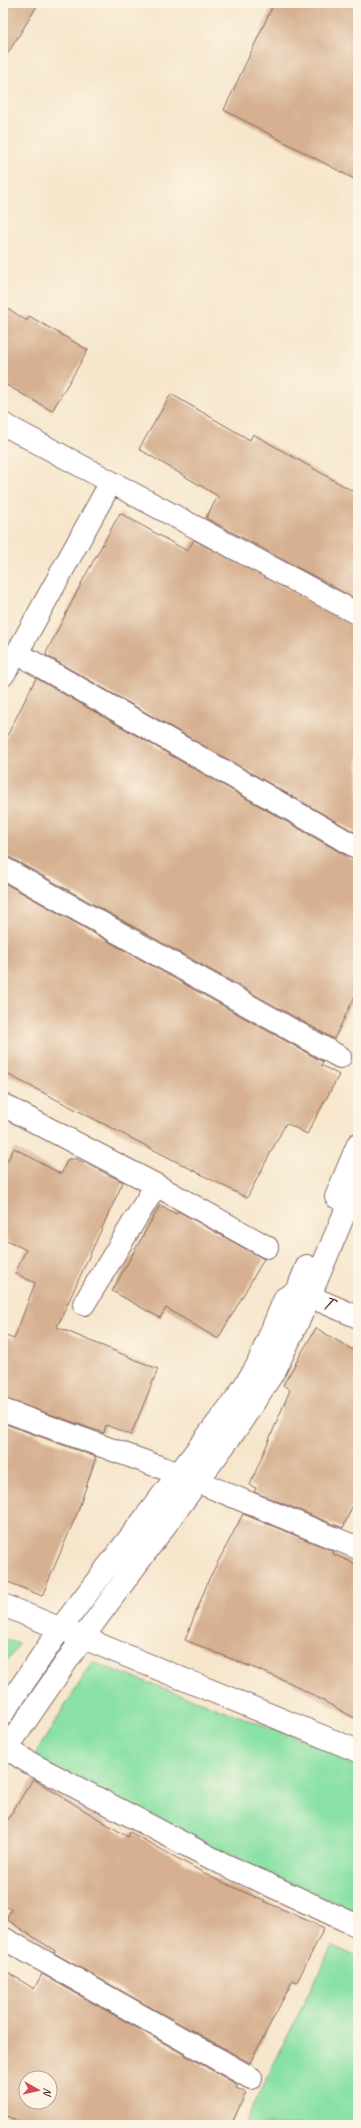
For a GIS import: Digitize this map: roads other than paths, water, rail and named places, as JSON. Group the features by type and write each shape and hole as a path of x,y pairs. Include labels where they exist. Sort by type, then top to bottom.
{"street":[{"path":"3,424 358,614"},
{"path":"3,675 18,653 111,482"},
{"path":"18,653 358,848"},
{"path":"3,868 340,1057"},
{"path":"3,1105 156,1185 267,1247"},
{"path":"304,1293 358,1144"},
{"path":"358,1181 304,1293 285,1298 257,1366 188,1478 84,1636 4,1749 217,1861 358,1926"},
{"path":"84,1304 156,1185"},
{"name":"T","path":"304,1293 358,1317"},
{"path":"3,1410 188,1478 358,1548"},
{"path":"3,1713 60,1629 188,1478"},
{"path":"3,1605 60,1629 84,1636 358,1751"},
{"path":"3,1938 251,2078"}]}
